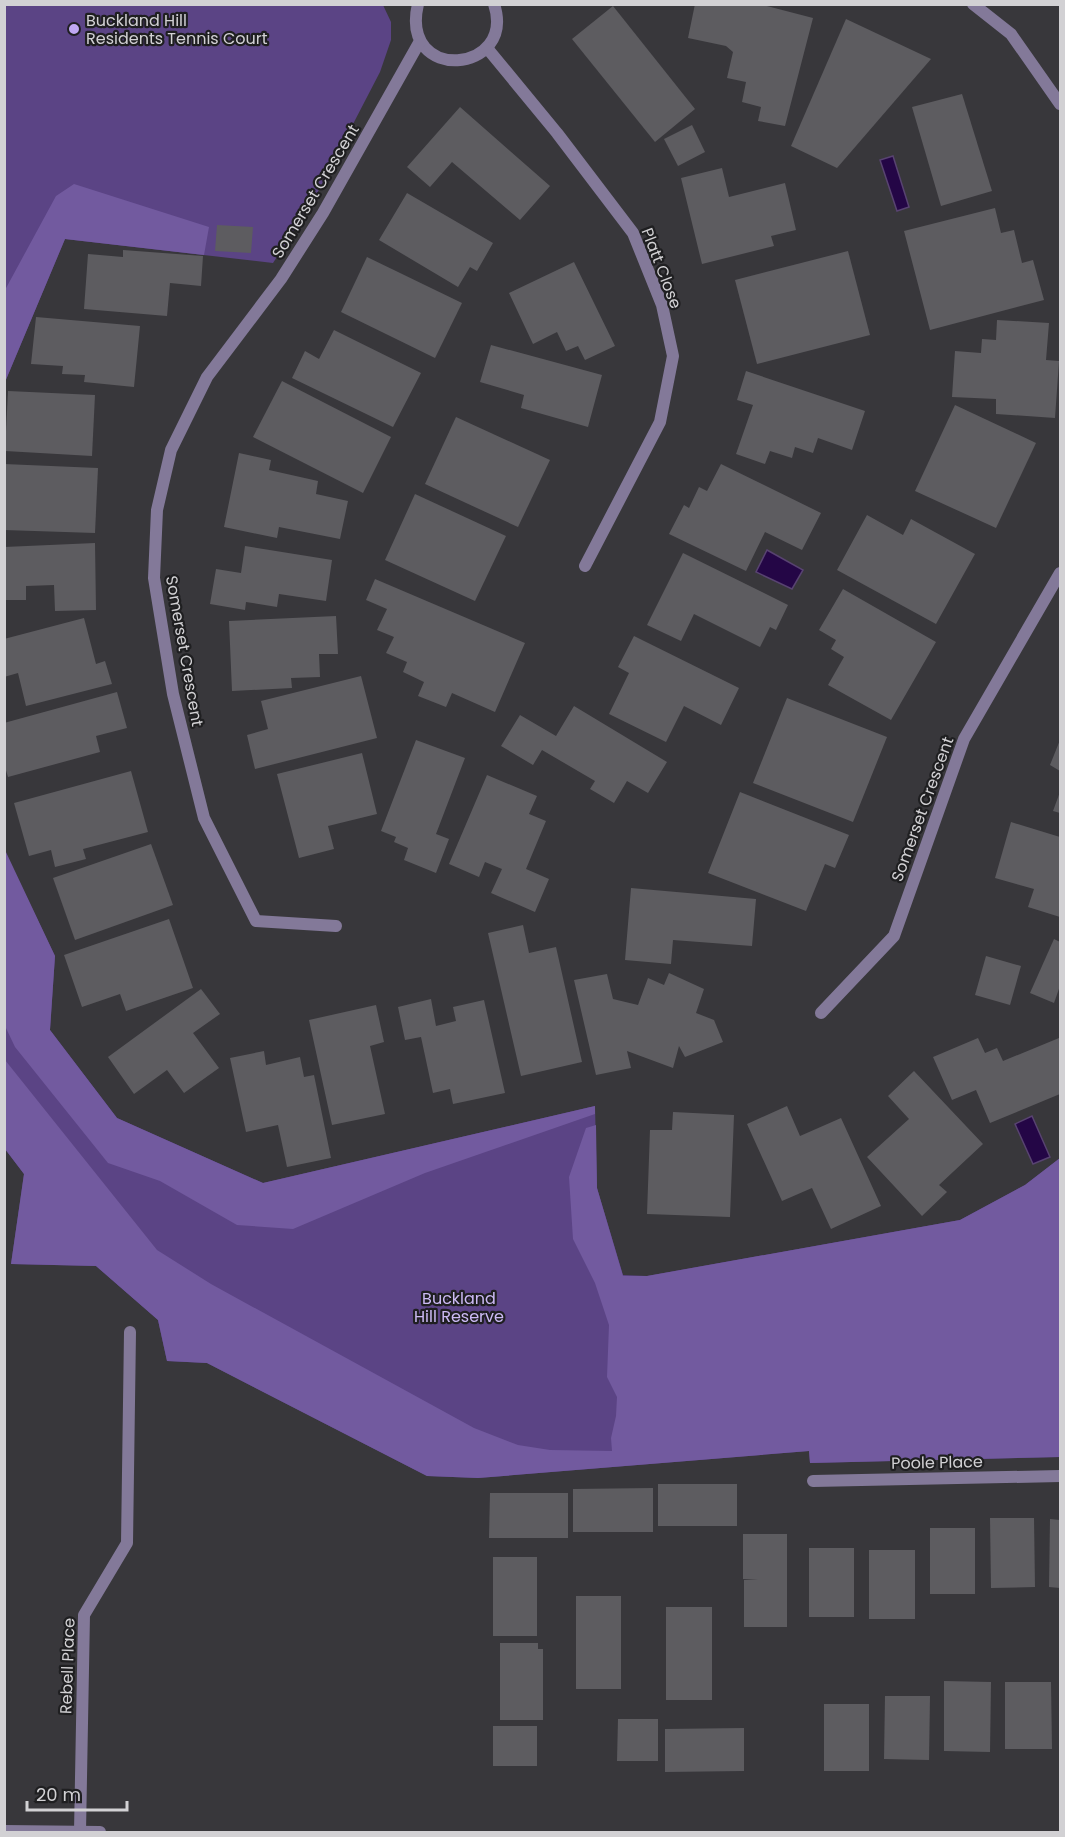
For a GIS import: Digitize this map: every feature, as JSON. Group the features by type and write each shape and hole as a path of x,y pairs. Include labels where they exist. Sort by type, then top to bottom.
{"street":[{"path":"417,4 415,27 420,41 428,51 451,61 476,57 487,48 497,26 494,4"},
{"path":"974,4 1011,34 1060,104"},
{"name":"Somerset Crescent","path":"336,926 256,921 204,818 173,694 154,578 157,510 171,450 207,377 281,279 328,203 420,41"},
{"name":"Platt Close","path":"487,48 557,133 633,233 662,305 673,356 660,422 585,566"},
{"name":"Somerset Crescent","path":"821,1013 894,936 964,739 1060,573"},
{"name":"Rebell Place","path":"80,1832 84,1615 127,1543 130,1332"},
{"name":"Poole Place","path":"813,1481 1060,1476"},
{"path":"4,1831 100,1833"}],"green space":[{"path":"4,5 383,5 391,22 391,40 380,72 311,205 273,263 65,239 5,382"},
{"name":"Buckland Hill Reserve","path":"4,850 55,956 50,1030 117,1118 263,1183 595,1106 597,1188 623,1275 647,1276 960,1220 1025,1185 1060,1158 1060,1457 810,1463 809,1451 478,1478 427,1476 207,1363 167,1361 158,1320 96,1266 11,1264 24,1174 5,1149"}],"shaded area":[{"path":"893,156 909,207 897,211 880,160"},
{"path":"74,184 209,227 204,255 65,239 5,382 5,290 56,196"},
{"path":"767,550 803,570 792,589 756,572"},
{"path":"5,850 55,956 50,1030 117,1118 263,1183 595,1106 595,1114 425,1173 293,1229 237,1225 160,1181 108,1163 15,1047 5,1026"},
{"path":"5,1060 157,1250 211,1284 474,1428 518,1445 550,1450 612,1451 611,1438 616,1416 617,1397 607,1377 609,1325 595,1283 573,1239 569,1177 586,1128 596,1125 597,1188 623,1276 647,1276 960,1220 1025,1185 1060,1158 1060,1457 810,1463 809,1451 478,1478 427,1476 207,1363 167,1361 158,1320 96,1266 11,1264 24,1174 5,1149"},
{"path":"1032,1116 1050,1157 1033,1164 1015,1124"}],"building":[{"path":"695,4 759,4 813,18 785,126 758,121 761,107 742,102 746,82 727,78 733,52 726,46 688,38"},
{"path":"613,6 695,109 655,142 572,39"},
{"path":"846,19 931,59 837,168 791,146"},
{"path":"962,94 992,191 941,206 912,107"},
{"path":"460,107 550,186 520,220 452,162 430,187 407,167"},
{"path":"692,125 705,152 678,166 664,139"},
{"path":"722,168 729,197 785,183 796,230 771,236 774,246 702,264 681,178"},
{"path":"407,193 493,243 477,271 470,267 458,287 379,240"},
{"path":"995,208 1001,233 1014,230 1022,263 1033,260 1044,300 930,330 904,231"},
{"path":"217,225 253,227 251,253 215,251"},
{"path":"123,250 203,256 201,286 170,283 167,316 84,309 88,254 123,257"},
{"path":"848,251 870,335 757,364 735,280"},
{"path":"367,257 462,303 435,358 341,312"},
{"path":"574,262 615,346 585,360 578,346 566,351 557,332 533,344 509,293"},
{"path":"36,317 140,326 134,387 84,382 85,375 62,374 63,366 31,364"},
{"path":"997,320 1049,323 1046,360 1059,361 1055,418 996,414 996,399 952,397 955,351 981,353 982,339 996,340"},
{"path":"334,330 421,373 393,427 292,378 305,351 319,359"},
{"path":"491,345 602,375 588,427 521,408 524,395 480,382"},
{"path":"746,371 865,411 852,450 818,438 813,453 795,447 792,458 770,451 765,464 736,454 753,405 737,400"},
{"path":"282,381 391,437 363,493 253,437"},
{"path":"8,391 95,395 92,456 5,451"},
{"path":"955,405 1036,443 996,528 915,491"},
{"path":"456,417 550,460 518,527 425,484"},
{"path":"239,453 271,460 269,470 318,481 316,494 348,501 340,539 279,527 277,538 224,527"},
{"path":"4,464 98,468 95,533 4,530"},
{"path":"721,464 821,513 802,550 765,532 746,571 669,534 684,505 689,508 699,487 707,491"},
{"path":"415,494 506,536 475,601 385,560"},
{"path":"867,515 903,535 911,519 975,554 936,624 837,570"},
{"path":"95,543 96,610 55,611 54,585 26,586 26,600 4,600 4,547"},
{"path":"245,546 332,560 326,601 279,594 277,607 246,602 245,610 210,604 216,569 241,573"},
{"path":"683,553 788,605 776,630 770,627 760,647 694,614 681,641 647,625"},
{"path":"375,579 525,643 495,712 452,693 446,707 418,696 424,682 403,672 407,662 386,653 394,637 377,630 387,609 366,600"},
{"path":"843,589 936,642 891,720 828,685 844,657 831,649 836,640 819,630"},
{"path":"336,616 338,654 319,654 320,677 291,678 292,688 232,691 229,621"},
{"path":"84,618 96,664 105,661 112,684 26,706 18,673 4,677 4,639"},
{"path":"634,636 739,688 721,725 684,706 666,742 609,714 629,673 618,667"},
{"path":"361,676 377,738 255,769 247,735 268,729 261,701"},
{"path":"117,692 127,728 96,736 100,752 8,777 4,764 4,723"},
{"path":"787,698 887,737 853,822 753,783"},
{"path":"574,706 667,762 648,793 627,781 614,803 590,789 595,781 542,750 533,765 501,746 520,715 556,736"},
{"path":"416,740 465,758 436,834 449,839 436,873 404,860 408,848 394,842 396,837 381,831"},
{"path":"1060,740 1060,771 1050,765"},
{"path":"362,753 377,814 328,826 334,849 299,858 277,774"},
{"path":"131,771 148,832 83,849 86,859 55,867 51,850 29,856 14,803"},
{"path":"487,775 537,796 529,814 546,821 526,869 549,879 535,912 491,893 502,869 485,862 479,877 449,864"},
{"path":"740,792 849,835 835,868 825,864 806,911 708,873"},
{"path":"1060,792 1060,813 1053,811"},
{"path":"1011,822 1060,837 1060,917 1028,907 1034,889 995,878"},
{"path":"151,844 173,905 75,940 53,878"},
{"path":"631,888 756,899 752,946 673,940 671,964 625,960"},
{"path":"169,919 193,988 126,1011 120,994 82,1007 64,955"},
{"path":"523,925 529,953 556,947 582,1062 521,1076 488,933"},
{"path":"1054,939 1060,942 1060,986 1054,1003 1030,993"},
{"path":"986,956 1021,966 1010,1005 975,995"},
{"path":"669,973 704,989 696,1013 714,1020 723,1042 685,1057 679,1046 673,1068 627,1051 631,1068 596,1075 574,980 607,974 613,999 638,1005 648,978 664,985"},
{"path":"201,989 220,1014 193,1033 219,1068 184,1093 167,1070 134,1094 108,1057"},
{"path":"431,999 436,1026 456,1021 453,1007 484,1000 505,1093 453,1104 450,1089 433,1093 421,1037 405,1040 398,1007"},
{"path":"376,1005 384,1042 370,1046 385,1114 332,1125 309,1020"},
{"path":"978,1038 985,1053 997,1048 1003,1061 1059,1038 1060,1094 990,1123 976,1090 952,1100 933,1057"},
{"path":"264,1051 266,1065 300,1057 304,1077 314,1075 331,1158 287,1167 278,1125 246,1132 230,1058"},
{"path":"914,1071 983,1144 939,1185 947,1192 922,1216 867,1157 909,1119 888,1096"},
{"path":"787,1106 800,1136 841,1118 881,1206 831,1229 812,1188 782,1201 747,1124"},
{"path":"673,1112 734,1115 730,1217 647,1214 650,1130 672,1130"},
{"path":"658,1484 737,1484 737,1526 658,1526"},
{"path":"653,1488 653,1532 573,1532 573,1489"},
{"path":"490,1493 568,1493 568,1538 489,1538"},
{"path":"990,1518 1034,1518 1035,1587 991,1588"},
{"path":"1050,1519 1060,1520 1060,1588 1049,1587"},
{"path":"930,1528 975,1528 975,1594 930,1594"},
{"path":"743,1534 787,1534 787,1627 744,1627 744,1580 758,1580 743,1579"},
{"path":"809,1548 854,1548 854,1617 809,1617"},
{"path":"869,1550 915,1550 915,1619 869,1619"},
{"path":"493,1557 537,1557 537,1636 493,1636"},
{"path":"576,1596 621,1596 621,1689 576,1689"},
{"path":"666,1607 712,1607 712,1700 666,1700"},
{"path":"500,1643 538,1643 538,1649 543,1649 543,1720 500,1720"},
{"path":"944,1681 991,1682 990,1752 944,1751"},
{"path":"1005,1682 1051,1682 1052,1749 1005,1749"},
{"path":"885,1696 930,1696 929,1760 884,1759"},
{"path":"824,1704 869,1704 869,1771 824,1771"},
{"path":"618,1719 658,1719 658,1761 617,1761"},
{"path":"493,1726 537,1726 537,1766 493,1766"},
{"path":"744,1728 744,1771 665,1772 665,1729"}],"place":[{"name":"Buckland Hill Residents Tennis Court","path":"74,29"}]}
